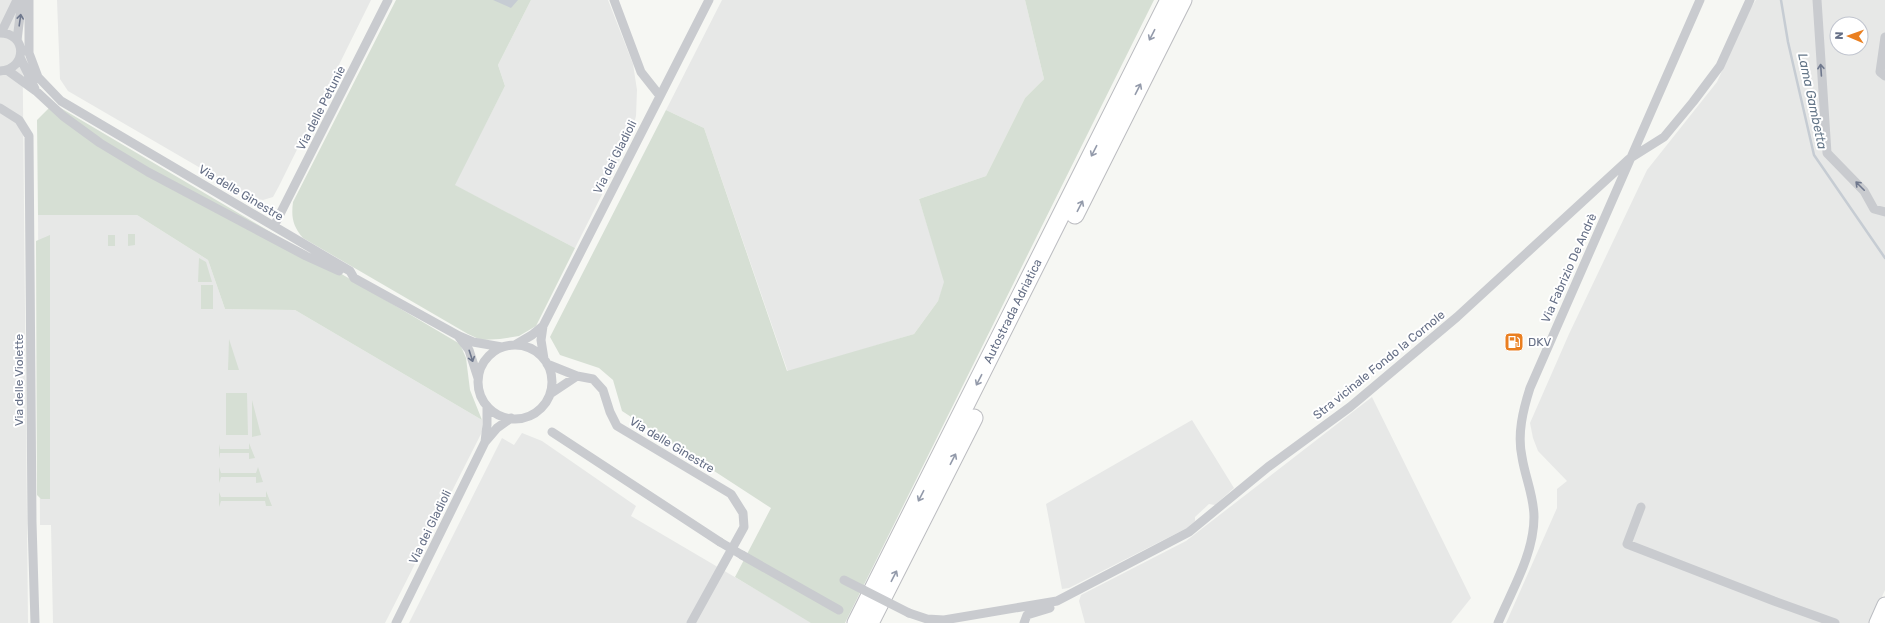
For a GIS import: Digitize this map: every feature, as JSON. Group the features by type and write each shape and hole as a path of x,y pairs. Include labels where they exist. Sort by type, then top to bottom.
{"highway":[{"name":"Autostrada Adriatica","path":"856,623 1169,0"},
{"name":"Autostrada Adriatica","path":"870,623 1183,0"}],"main road":[{"path":"1877,623 1885,605"}],"street":[{"path":"17,0 0,33 12,36 17,40"},
{"path":"22,0 17,40 21,51 25,55"},
{"path":"29,0 25,55 36,91"},
{"name":"Via delle Petunie","path":"274,226 388,0"},
{"path":"614,0 641,72 660,96"},
{"name":"Via dei Gladioli","path":"396,623 485,442 497,428 511,418 528,416 538,411 550,394 552,382 550,370 546,362 541,340 543,326 709,0"},
{"name":"Via Fabrizio De Andrè","path":"1498,623 1529,551 1534,517 1531,491 1521,456 1521,417 1530,388 1629,159 1700,0"},
{"name":"Stra vicinale Fondo la Cornole","path":"844,580 909,613 927,619 944,620 1057,601 1189,532 1268,467 1350,407 1457,317 1629,159 1664,137 1694,102 1720,66 1750,0"},
{"path":"1817,0 1827,153 1864,190 1874,209 1885,212"},
{"path":"1885,37 1880,72 1885,76"},
{"path":"2,71 13,68 25,55"},
{"name":"Via delle Ginestre","path":"25,55 38,77 61,101 274,226 350,272 354,278 459,336 473,342 502,347"},
{"path":"2,71 36,91 63,116 100,142 148,172 306,256 354,278"},
{"name":"Via delle Violette","path":"0,108 19,120 29,136 32,522 35,623"},
{"name":"Via dei Gladioli","path":"515,345 532,335 543,326"},
{"name":"Via delle Ginestre","path":"459,336 469,350 478,378"},
{"name":"Via dei Gladioli","path":"485,442 487,406 482,398 478,378 482,366 487,358 502,347 515,345 526,346 537,352 546,362"},
{"name":"Via delle Ginestre","path":"546,362 577,376 593,379 603,390 610,412 617,426 731,494 743,513 744,527 738,540 691,623"},
{"path":"550,394 577,376"},
{"path":"487,406 497,414 511,418"},
{"path":"552,432 720,542 839,610"},
{"path":"1641,507 1628,544 1835,623"},
{"path":"1024,623 1027,615 1057,605 1057,601"}],"shaded area":[{"path":"0,0 22,0 28,623 0,623"},
{"path":"57,0 371,0 279,186 273,197 263,200 252,198 68,91 60,79"},
{"path":"396,0 531,0 498,65 505,86 455,185 575,248 536,326 519,336 481,340 468,334 303,238 295,226 292,213 293,202"},
{"path":"493,0 518,0 511,8"},
{"path":"531,0 608,0 633,64 637,90 636,116 630,139 575,248 454,185 505,86 498,65"},
{"path":"722,0 1025,0 1044,79 1025,98 986,176 919,199 945,282 938,301 914,334 788,372 704,128 666,110"},
{"path":"1025,0 1154,0 845,623 811,623 735,577 771,508 622,411 613,380 599,368 560,355 550,337 666,110 704,128 787,371 914,334 938,301 944,282 919,199 986,176 1025,98 1044,79"},
{"path":"1756,0 1885,0 1885,590 1870,623 1506,623 1557,508 1557,489 1567,481 1538,451 1533,438 1530,423 1569,334 1647,170 1717,82 1748,12"},
{"path":"59,107 460,344 466,358 470,390 482,420 295,310 225,309 208,260 137,215 38,215 37,120 49,108"},
{"path":"38,215 137,215 208,260 225,309 295,310 482,420 482,432 385,623 53,623 51,525 40,525"},
{"path":"128,234 135,234 135,245 128,246"},
{"path":"50,235 50,499 41,499 37,495 36,241"},
{"path":"108,235 115,235 115,246 108,246"},
{"path":"199,258 206,262 212,282 198,282"},
{"path":"201,285 213,285 213,309 201,309"},
{"path":"229,339 239,370 228,370"},
{"path":"226,393 247,393 248,435 226,435"},
{"path":"1372,397 1471,598 1451,623 1085,623 1079,601 1081,595 1186,541"},
{"path":"252,400 261,435 252,437"},
{"path":"1192,420 1234,488 1215,505 1209,504 1195,517 1195,521 1187,528 1069,588 1062,589 1046,504"},
{"path":"522,433 542,441 636,506 631,516 813,623 409,623 502,438 514,445"},
{"path":"249,443 255,458 249,459 249,453 220,453 219,459 219,444 220,449 249,449"},
{"path":"219,467 221,473 256,473 258,467 263,482 256,483 256,477 221,477 219,483"},
{"path":"266,491 272,506 266,506 265,501 221,501 219,507 219,492 221,497 266,497"}],"waterway":[{"name":"Lama Gambetta","path":"1781,0 1788,42 1814,155 1885,258"}],"place":[{"name":"DKV","path":"1514,342"}]}
